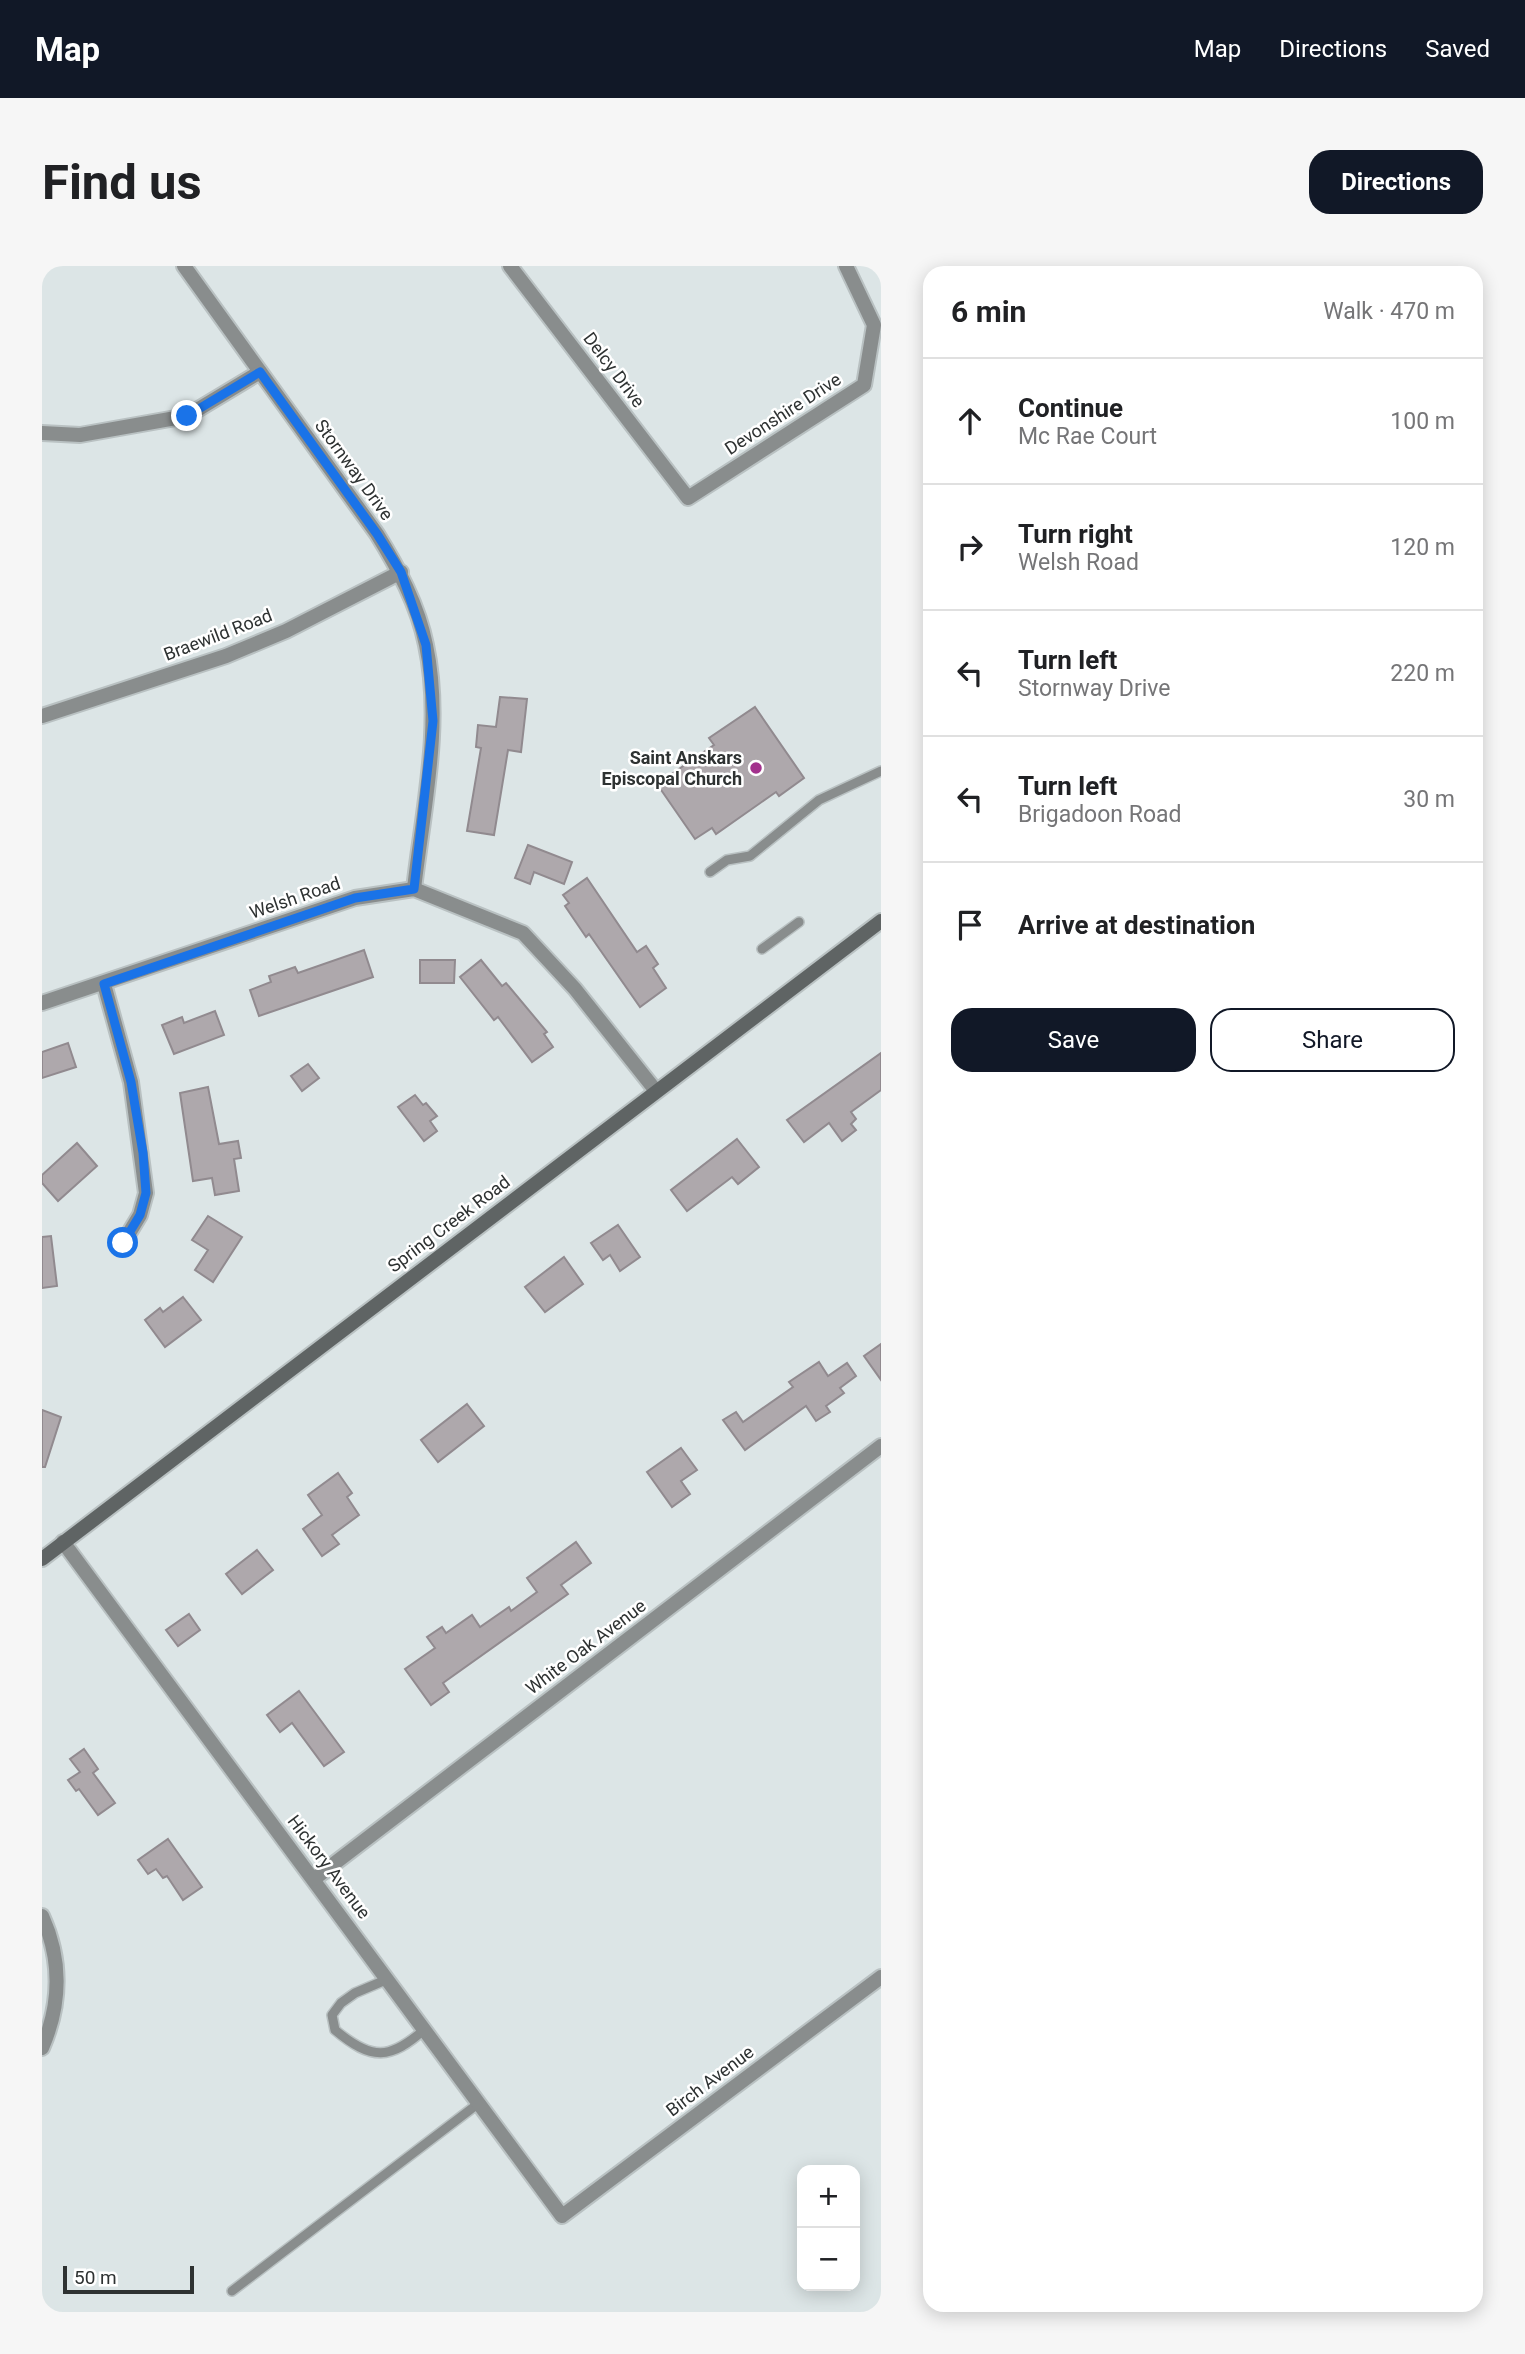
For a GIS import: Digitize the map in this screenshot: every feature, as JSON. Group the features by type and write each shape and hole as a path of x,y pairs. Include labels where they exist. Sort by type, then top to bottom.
{"main road":[{"name":"Spring Creek Road","path":"42,1559 881,920"}],"street":[{"name":"Stornway Drive","path":"184,266 377,534 401,572 426,645 433,721 414,889"},
{"name":"Delcy Drive","path":"510,266 688,498"},
{"name":"Devonshire Drive","path":"688,498 864,385 874,325 846,266"},
{"path":"42,433 80,435 187,416 260,372"},
{"name":"Braewild Road","path":"42,716 226,656 286,631 401,572"},
{"path":"414,889 523,933 575,989 656,1091"},
{"name":"Welsh Road","path":"42,1003 355,898 414,889"},
{"path":"104,984 131,1082 143,1153 146,1193 140,1215 123,1243"},
{"name":"White Oak Avenue","path":"314,1879 881,1446"},
{"name":"Hickory Avenue","path":"63,1542 562,2216"},
{"path":"42,1916 54,1948 58,1976 52,2023 42,2048"},
{"name":"Birch Avenue","path":"562,2216 881,1977"}],"lane":[{"path":"710,872 727,860 750,856 819,800 881,771"},
{"path":"762,949 799,922"},
{"path":"388,1979 341,2003 332,2015 335,2030 362,2048 387,2054 404,2047 425,2029"},
{"path":"232,2291 479,2103"}],"building":[{"path":"500,697 527,699 521,752 508,750 494,835 467,831 481,748 476,747 478,725 496,727"},
{"name":"Saint Anskars Episcopal Church","path":"755,707 804,778 779,796 776,792 716,834 712,828 695,839 657,784 714,745 709,738"},
{"path":"528,845 572,862 564,884 534,872 530,884 515,878"},
{"path":"587,878 637,952 646,946 658,964 653,968 666,988 640,1007 589,934 586,937 565,906 569,903 563,895"},
{"path":"364,950 373,977 259,1016 250,990 271,982 269,976 295,967 298,973"},
{"path":"420,960 455,960 454,983 420,983"},
{"path":"481,960 502,986 506,983 547,1032 544,1034 553,1047 532,1062 498,1017 494,1020 460,977"},
{"path":"215,1011 224,1035 174,1054 162,1025 182,1017 184,1023"},
{"path":"68,1043 76,1067 42,1078 42,1052"},
{"path":"881,1053 881,1090 851,1112 856,1119 851,1124 856,1130 842,1141 829,1123 804,1142 787,1120"},
{"path":"308,1064 319,1078 302,1091 291,1076"},
{"path":"208,1087 219,1144 238,1141 241,1158 234,1159 239,1191 215,1195 212,1178 193,1181 180,1093"},
{"path":"415,1095 437,1116 430,1121 437,1131 424,1141 398,1107"},
{"path":"737,1139 759,1167 738,1184 732,1177 687,1211 671,1190"},
{"path":"77,1143 97,1166 58,1201 42,1183 42,1175"},
{"path":"208,1216 242,1237 213,1282 195,1270 208,1250 192,1240"},
{"path":"618,1225 640,1257 620,1271 610,1255 603,1260 591,1243"},
{"path":"51,1236 57,1286 42,1288 42,1237"},
{"path":"564,1257 583,1284 545,1312 525,1287"},
{"path":"183,1297 201,1320 165,1347 145,1320 160,1308 163,1312"},
{"path":"881,1344 881,1380 864,1356"},
{"path":"819,1362 828,1376 847,1363 856,1376 840,1388 844,1393 826,1406 830,1412 816,1421 806,1406 745,1450 723,1420 736,1412 743,1422 793,1387 789,1382"},
{"path":"467,1404 484,1426 438,1462 421,1440"},
{"path":"42,1410 61,1417 45,1467 42,1467"},
{"path":"681,1448 697,1470 681,1481 690,1494 672,1507 647,1472"},
{"path":"338,1473 352,1493 347,1497 359,1515 332,1535 339,1544 322,1556 303,1529 322,1515 308,1495"},
{"path":"576,1542 591,1563 561,1585 568,1594 443,1683 449,1692 431,1705 405,1669 435,1648 427,1637 442,1627 446,1633 472,1615 480,1627 509,1607 511,1611 537,1592 527,1578"},
{"path":"257,1550 273,1570 242,1594 226,1574"},
{"path":"189,1614 200,1630 178,1646 166,1630"},
{"path":"299,1691 344,1752 324,1766 292,1723 280,1732 267,1715"},
{"path":"84,1749 98,1769 93,1773 115,1803 98,1815 79,1789 76,1791 68,1780 80,1772 70,1759"},
{"path":"168,1839 202,1887 183,1900 167,1876 163,1878 156,1869 148,1874 138,1860"}],"place":[{"name":"Saint Anskars Episcopal Church","path":"756,768"}],"route":[{"path":"123,1243 140,1215 146,1193 143,1153 131,1082 104,984 355,898 414,889 433,721 426,645 401,572 377,534 260,372 187,416"}]}
